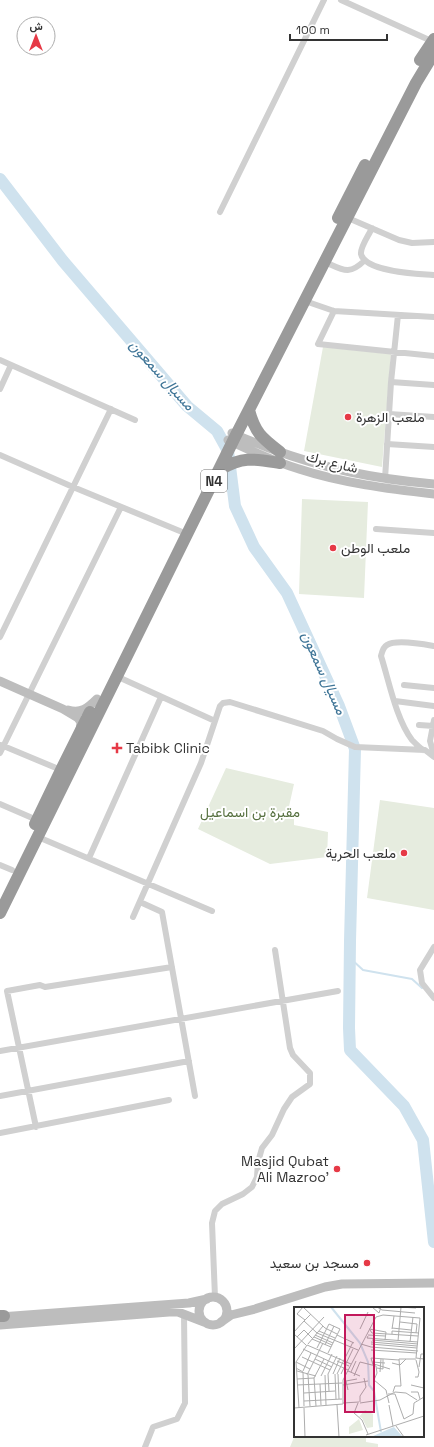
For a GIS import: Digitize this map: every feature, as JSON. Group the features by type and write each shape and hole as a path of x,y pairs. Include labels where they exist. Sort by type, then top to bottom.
{"highway":[{"name":"N4","path":"0,912 37,820 80,731 220,469 232,438 249,410 348,218 416,83 433,45"},
{"name":"N4","path":"0,895 38,837 349,196 408,81 433,45"},
{"path":"249,410 254,426 261,437 280,457"},
{"path":"220,469 231,462 240,460 280,457"}],"main road":[{"name":"شارع برك","path":"232,438 280,457 299,469 359,484 386,489 434,494"},
{"name":"شارع برك","path":"280,457 306,461 384,479 434,484"},
{"path":"0,681 71,711 88,708 97,698"},
{"path":"63,708 78,718 81,722 80,731"},
{"path":"1,1319 169,1312 184,1314 212,1325 221,1322 231,1315 255,1310 325,1287 342,1284 434,1283"},
{"path":"1,1319 189,1303 215,1299 241,1308 255,1310"},
{"path":"204,1322 201,1318 199,1310 200,1305 215,1299"},
{"path":"215,1299 226,1306 226,1315 221,1322"}],"street":[{"path":"220,212 324,0"},
{"path":"340,0 427,39 433,45"},
{"path":"354,6 358,0"},
{"path":"348,218 406,242 434,242"},
{"path":"372,228 361,250 361,255 365,260 393,272 434,276"},
{"path":"325,262 344,270 358,268 365,260"},
{"path":"305,301 334,311 434,317"},
{"path":"334,311 318,344 434,356"},
{"path":"384,479 391,382 398,315"},
{"path":"0,360 135,420"},
{"path":"0,390 11,365"},
{"path":"391,382 434,385"},
{"path":"0,637 111,409"},
{"path":"389,414 434,417"},
{"path":"387,444 434,447"},
{"path":"0,455 185,533"},
{"path":"0,753 2,745 29,694 121,507"},
{"path":"376,529 434,533"},
{"path":"434,646 396,643 387,645 382,650 381,656 404,727 412,740 423,750 434,756"},
{"path":"116,676 215,721"},
{"path":"404,685 434,688"},
{"path":"89,858 161,697"},
{"path":"395,701 434,706"},
{"path":"133,917 201,763 220,706 223,703 228,702 323,731 354,747 423,750"},
{"path":"419,725 434,724 432,742 434,756"},
{"path":"2,745 61,770"},
{"path":"0,804 37,820"},
{"path":"38,837 212,911"},
{"path":"0,865 16,872"},
{"path":"140,902 162,912 195,1096"},
{"path":"434,947 420,970 422,983 434,998"},
{"path":"215,1299 212,1223 215,1210 222,1204 243,1194 252,1186 257,1177 258,1162 262,1148 272,1135 292,1097 310,1084 310,1072 293,1055 290,1048 275,950"},
{"path":"36,1127 7,991 40,985 45,987 172,967"},
{"path":"0,1051 338,991"},
{"path":"0,1096 189,1061"},
{"path":"0,1133 169,1100"},
{"path":"145,1447 153,1427 177,1419 184,1403 184,1314"}],"green space":[{"name":"ملعب الزهرة","path":"323,347 391,354 382,467 304,451"},
{"name":"ملعب الوطن","path":"302,499 368,502 364,598 299,594"},
{"name":"مقبرة بن اسماعيل","path":"226,768 294,784 288,811 294,814 294,825 328,832 327,857 270,864 198,829"},
{"name":"ملعب الحرية","path":"380,800 434,808 434,910 367,898"},
{"path":"294,1437 360,1437 366,1438 366,1442 378,1444 378,1447 290,1447"}],"waterway":[{"name":"مسيال سمعون","path":"0,179 63,261 187,406 217,431 228,451 235,506 254,547 287,593 339,706 355,749 350,941 350,1050 404,1106 423,1140 434,1242"},
{"path":"350,958 363,970 412,979 422,988"}],"place":[{"name":"ملعب الزهرة","path":"348,417"},
{"name":"ملعب الوطن","path":"333,548"},
{"name":"Tabibk Clinic","path":"117,748"},
{"name":"ملعب الحرية","path":"404,853"},
{"name":"Masjid Qubat Ali Mazroo'","path":"337,1169"},
{"name":"مسجد بن سعيد","path":"367,1263"}]}
